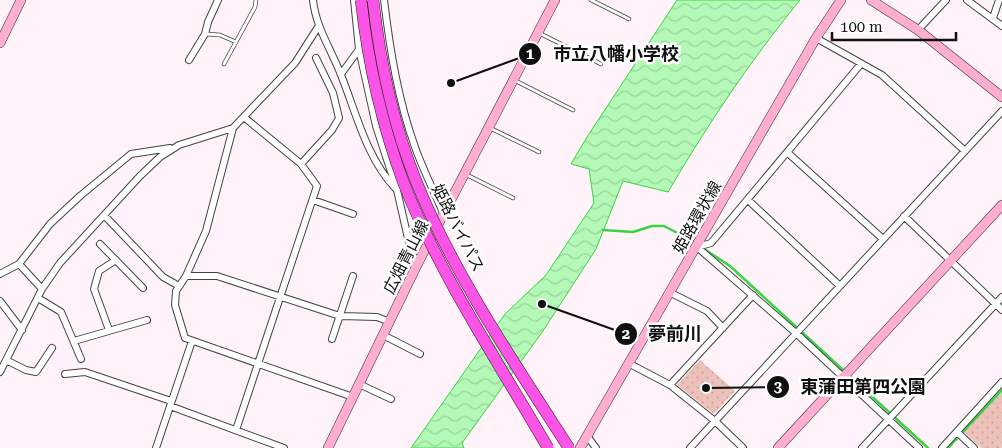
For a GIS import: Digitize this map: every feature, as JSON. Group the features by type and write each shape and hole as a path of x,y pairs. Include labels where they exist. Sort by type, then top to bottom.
{"highway":[{"name":"姫路バイパス","path":"361,0 379,103 405,186 450,280 548,448"},
{"name":"姫路バイパス","path":"373,0 392,102 416,180 433,218 485,315 569,448"}],"main road":[{"path":"0,43 20,0"},
{"name":"広畑青山線","path":"328,448 417,265 555,0"},
{"name":"姫路環状線","path":"580,448 671,293 816,38 841,0"},
{"path":"871,0 918,30 1002,97"},
{"path":"778,448 1002,205"}],"street":[{"path":"189,60 205,34 218,0"},
{"path":"313,0 318,27 341,74 356,120 386,179 397,190"},
{"path":"354,0 359,49 376,126 397,190 410,247 417,265"},
{"path":"341,74 359,49 385,3 389,0"},
{"path":"918,30 946,0"},
{"path":"968,0 1002,26"},
{"path":"993,18 999,0"},
{"path":"385,3 393,63 407,119 415,147 444,215"},
{"path":"0,274 19,264 50,224 80,196 131,154 173,148 233,128 295,63 318,27"},
{"path":"816,38 882,76 965,151"},
{"path":"301,164 332,130 339,118 333,93 316,58"},
{"path":"860,65 788,153 711,242 697,247 797,334 919,448"},
{"path":"690,448 1002,111"},
{"path":"236,430 318,186 301,164 244,118"},
{"path":"233,128 206,232 186,276 176,291 175,305 185,338 353,397"},
{"path":"0,372 42,289 60,263 140,176 173,148"},
{"path":"788,153 883,239"},
{"path":"313,200 353,214"},
{"path":"748,200 840,286"},
{"path":"104,215 163,277 179,286"},
{"path":"904,216 1002,310"},
{"path":"100,244 143,288"},
{"path":"109,330 94,289 99,270 116,260"},
{"path":"19,264 42,289"},
{"path":"186,276 217,276 340,316 377,317 390,322"},
{"path":"332,339 353,276"},
{"path":"671,293 707,311 723,328"},
{"path":"670,385 753,295"},
{"path":"862,448 1002,296"},
{"path":"38,298 61,312 81,359"},
{"path":"0,301 22,330"},
{"path":"74,342 147,320"},
{"path":"383,335 420,354"},
{"path":"156,448 192,340"},
{"path":"6,360 26,370 36,372 52,348"},
{"path":"630,364 670,385 743,448"},
{"path":"65,374 85,372 284,448"},
{"path":"942,448 1002,382"},
{"path":"359,384 391,399"},
{"path":"957,432 974,448"},
{"path":"587,436 596,448"}],"lane":[{"path":"224,64 255,7 256,0"},
{"path":"591,0 629,19"},
{"path":"538,33 601,64"},
{"path":"205,34 220,35 236,42"},
{"path":"514,80 573,110"},
{"path":"489,128 539,152"},
{"path":"465,174 513,198"}],"shaded area":[{"path":"700,360 735,391 714,414 677,385"},
{"path":"1002,392 1002,448 981,448 964,432"}],"water":[{"path":"677,0 800,0 730,93 668,192 623,181 596,249 543,331 462,443 464,448 411,448 505,314 546,275 594,203 589,169 571,164"}],"waterway":[{"path":"603,230 633,232 652,226 664,226 695,242"},
{"path":"701,247 730,266 928,448"},
{"path":"948,448 1002,390"}],"place":[{"name":"市立八幡小学校","path":"451,83"},
{"name":"夢前川","path":"542,304"},
{"name":"東蒲田第四公園","path":"706,388"}]}
